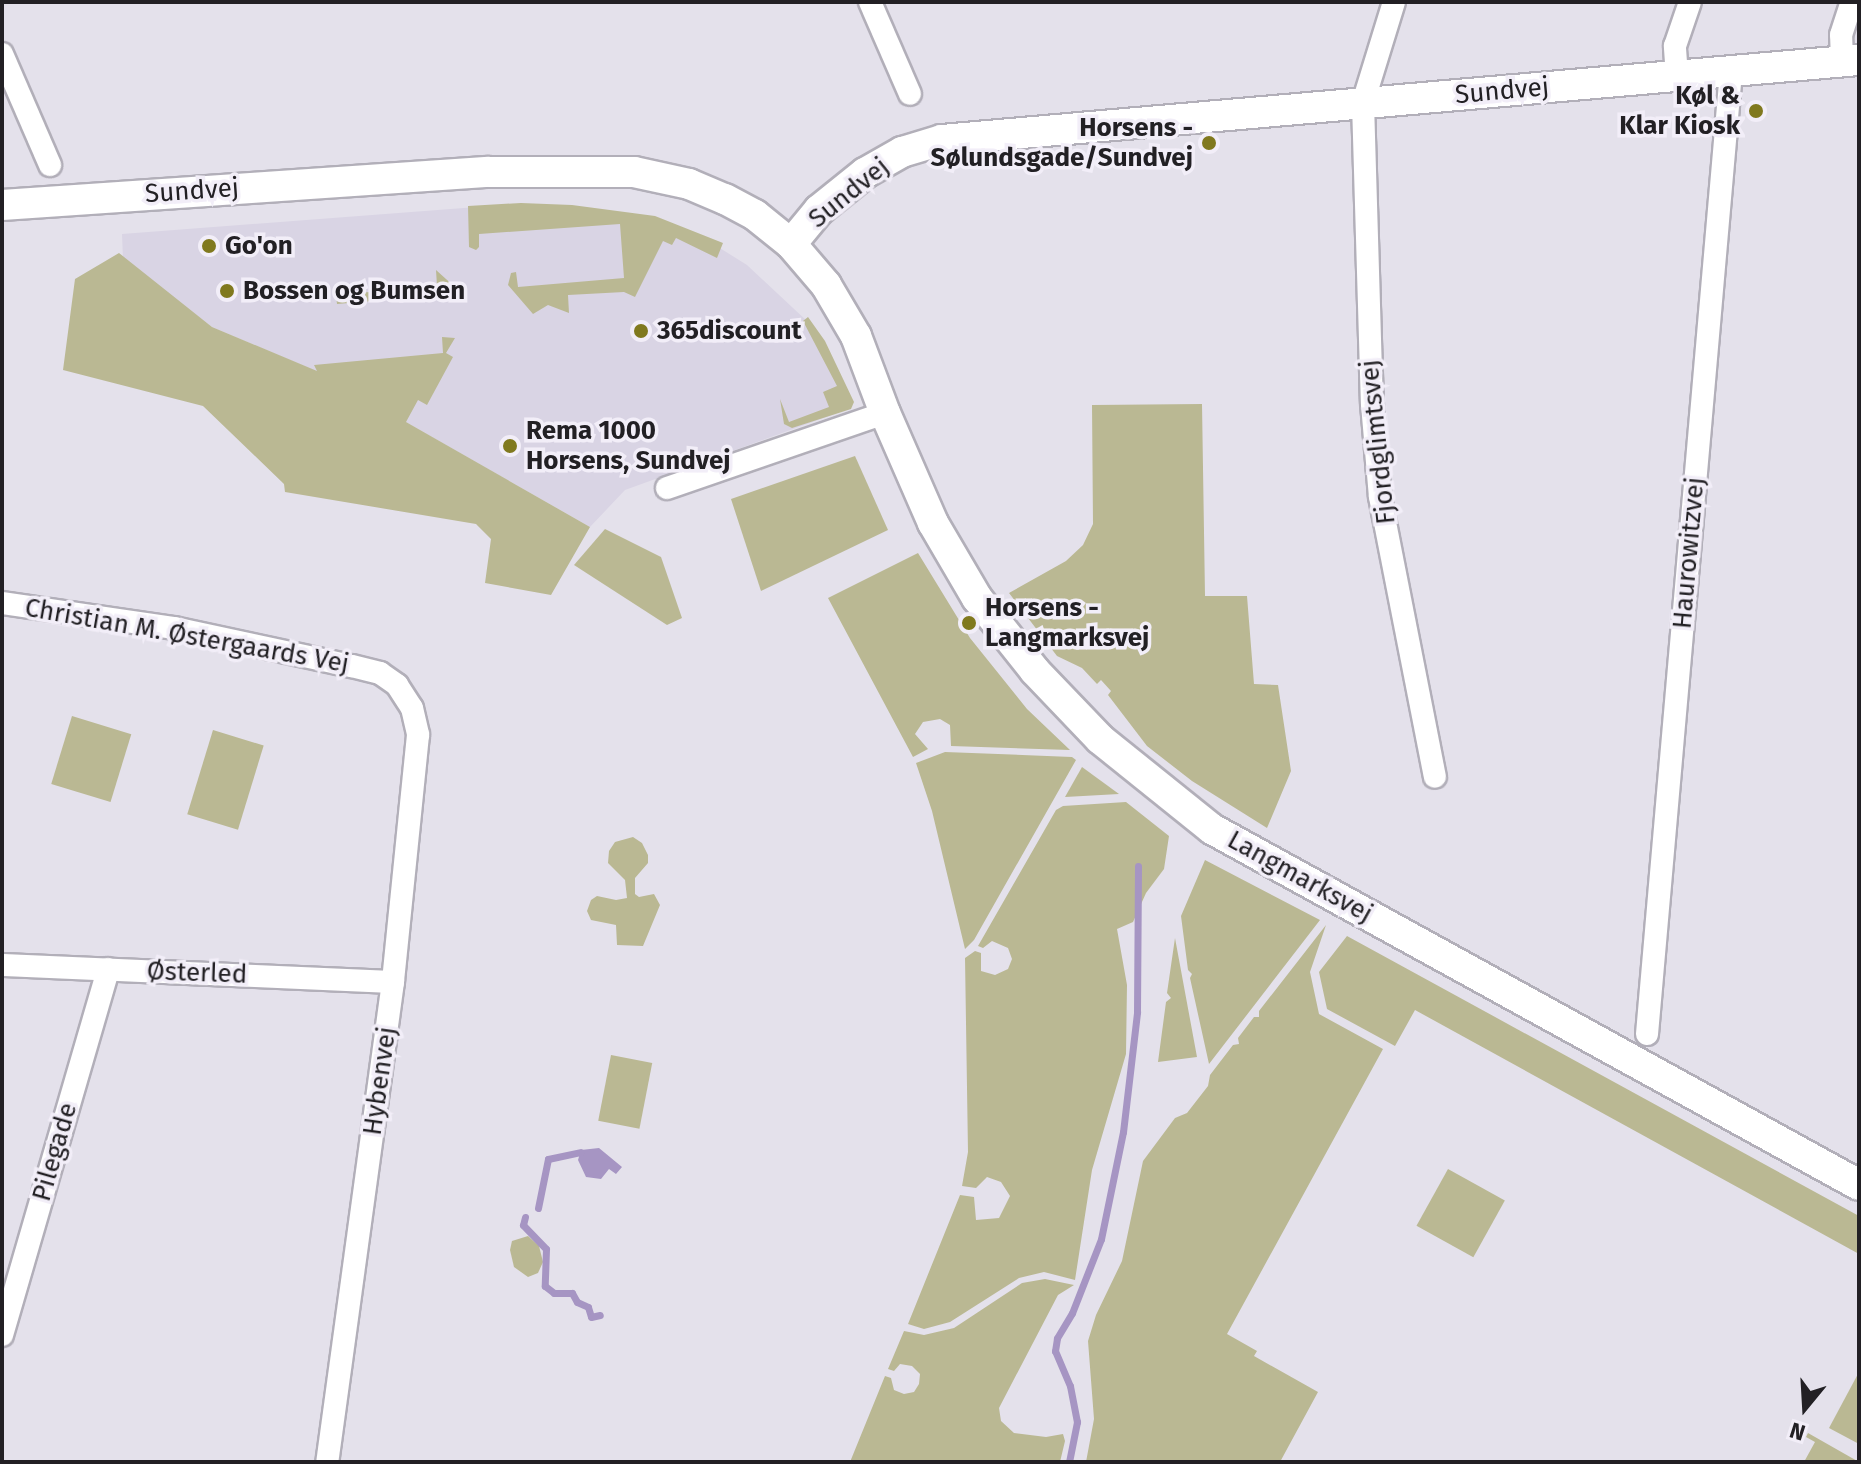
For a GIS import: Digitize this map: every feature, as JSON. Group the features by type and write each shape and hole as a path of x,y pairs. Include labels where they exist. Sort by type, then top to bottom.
{"main road":[{"name":"Sundvej","path":"2,205 489,172 634,172 689,184 725,199 755,215 791,244 819,210 865,173 902,152 942,140 1850,60"},
{"name":"Langmarksvej","path":"791,244 826,285 856,336 885,413 933,523 977,598 1035,671 1100,739 1152,784 1212,829 1859,1185"}],"street":[{"path":"870,2 910,94"},
{"name":"Fjordglimtsvej","path":"1394,2 1363,103 1367,310 1380,497 1435,777"},
{"path":"1677,77 1675,46 1690,2"},
{"path":"1850,60 1841,35 1852,2"},
{"path":"2,54 50,165"},
{"name":"Haurowitzvej","path":"1647,1034 1731,71"},
{"path":"667,488 885,413"},
{"name":"Christian M. Østergaards Vej","path":"2,603 174,628 352,666 380,673 397,685 408,699"},
{"name":"Hybenvej","path":"327,1462 393,982 418,735 408,699"},
{"name":"Østerled","path":"2,965 393,982"},
{"name":"Pilegade","path":"2,1335 108,969"}],"shaded area":[{"path":"521,203 572,205 655,216 723,243 717,258 676,238 672,245 663,241 635,297 624,292 568,295 569,313 548,305 533,314 508,285 511,273 516,272 518,287 624,278 620,224 479,234 479,247 476,250 469,247 468,206"},
{"path":"545,206 715,245 747,265 808,322 846,395 840,412 625,490 590,527 318,372 212,327 123,259 122,234 477,207"},
{"path":"119,253 212,327 317,371 314,365 443,353 442,337 455,338 446,353 453,357 427,405 418,400 406,422 590,527 551,595 485,583 491,539 476,524 285,492 284,484 203,406 63,370 75,279"},
{"path":"436,270 456,288 456,294 337,304 336,295 437,286"},
{"path":"808,317 825,341 854,402 851,409 792,428 784,424 780,399 789,422 829,407 823,392 837,386 803,321"},
{"path":"1202,404 1205,596 1247,596 1254,684 1278,685 1291,771 1267,828 1192,781 1147,746 1108,695 1111,691 1101,680 1097,684 1082,668 1057,656 1009,593 1066,561 1083,545 1093,524 1092,405"},
{"path":"855,456 888,530 761,591 731,499"},
{"path":"605,529 661,557 682,618 667,625 574,565"},
{"path":"918,553 970,638 1027,709 1070,750 951,746 950,725 940,719 923,722 915,734 928,749 913,757 828,598"},
{"path":"72,716 131,734 111,802 51,784"},
{"path":"213,730 264,745 238,830 187,814"},
{"path":"945,752 1072,757 1076,760 974,940 965,949 932,811 916,763"},
{"path":"1082,767 1119,794 1065,797"},
{"path":"1126,802 1169,836 1164,869 1146,893 1133,922 1117,929 1127,985 1126,1054 1092,1170 1075,1280 1044,1272 1019,1278 950,1322 924,1329 908,1324 960,1195 974,1197 976,1220 999,1218 1010,1196 1001,1182 987,1177 976,1188 962,1186 968,1152 965,958 975,951 981,953 981,971 995,975 1008,969 1012,959 1008,948 992,941 983,948 978,946 1056,810 1063,806"},
{"path":"633,837 642,843 648,855 648,863 635,878 635,894 639,897 654,894 660,905 643,946 617,945 616,925 591,920 587,911 591,900 597,896 616,900 627,898 625,880 608,863 609,851 615,842"},
{"path":"1205,860 1320,920 1209,1064 1190,978 1192,974 1188,970 1181,916"},
{"path":"1326,925 1310,972 1319,1014 1383,1049 1227,1334 1257,1351 1254,1356 1318,1392 1280,1462 1086,1462 1094,1419 1088,1341 1096,1315 1122,1261 1143,1161 1175,1118 1187,1113 1208,1086 1210,1075 1233,1045 1239,1044 1238,1038 1254,1017 1259,1017 1259,1011"},
{"path":"1347,936 1859,1216 1859,1254 1415,1010 1395,1046 1327,1009 1319,972"},
{"path":"1175,938 1197,1057 1158,1062 1166,1002 1171,998 1167,993"},
{"path":"611,1055 652,1063 639,1129 598,1121"},
{"path":"599,1148 622,1167 616,1174 609,1169 601,1179 586,1177 578,1160 581,1150"},
{"path":"1448,1169 1505,1201 1473,1257 1416,1226"},
{"path":"528,1236 539,1246 543,1262 538,1273 528,1277 514,1267 510,1250 512,1241"},
{"path":"1045,1279 1074,1285 1058,1295 999,1408 1001,1421 1014,1433 1046,1437 1063,1434 1065,1441 1060,1462 850,1462 885,1376 891,1378 894,1390 904,1394 914,1392 919,1384 920,1374 912,1366 900,1364 894,1371 888,1369 904,1331 924,1335 954,1328 1022,1283"},
{"path":"1859,1372 1859,1444 1829,1428"},
{"path":"1808,1433 1859,1462 1804,1462 1815,1442 1806,1437"}],"waterway":[{"path":"1069,1462 1077,1422 1070,1386 1055,1351 1057,1338 1072,1313 1101,1239 1123,1132 1137,1012 1138,866"},
{"path":"538,1208 548,1159 580,1152"},
{"path":"525,1217 523,1225 546,1249 545,1286 554,1293 572,1293 577,1302 588,1307 591,1317 600,1315"}],"place":[{"name":"Køl & Klar Kiosk","path":"1756,111"},
{"name":"Horsens - Sølundsgade/Sundvej","path":"1209,143"},
{"name":"Go'on","path":"209,246"},
{"name":"Bossen og Bumsen","path":"227,291"},
{"name":"365discount","path":"641,331"},
{"name":"Rema 1000 Horsens, Sundvej","path":"510,446"},
{"name":"Horsens - Langmarksvej","path":"969,623"}]}
